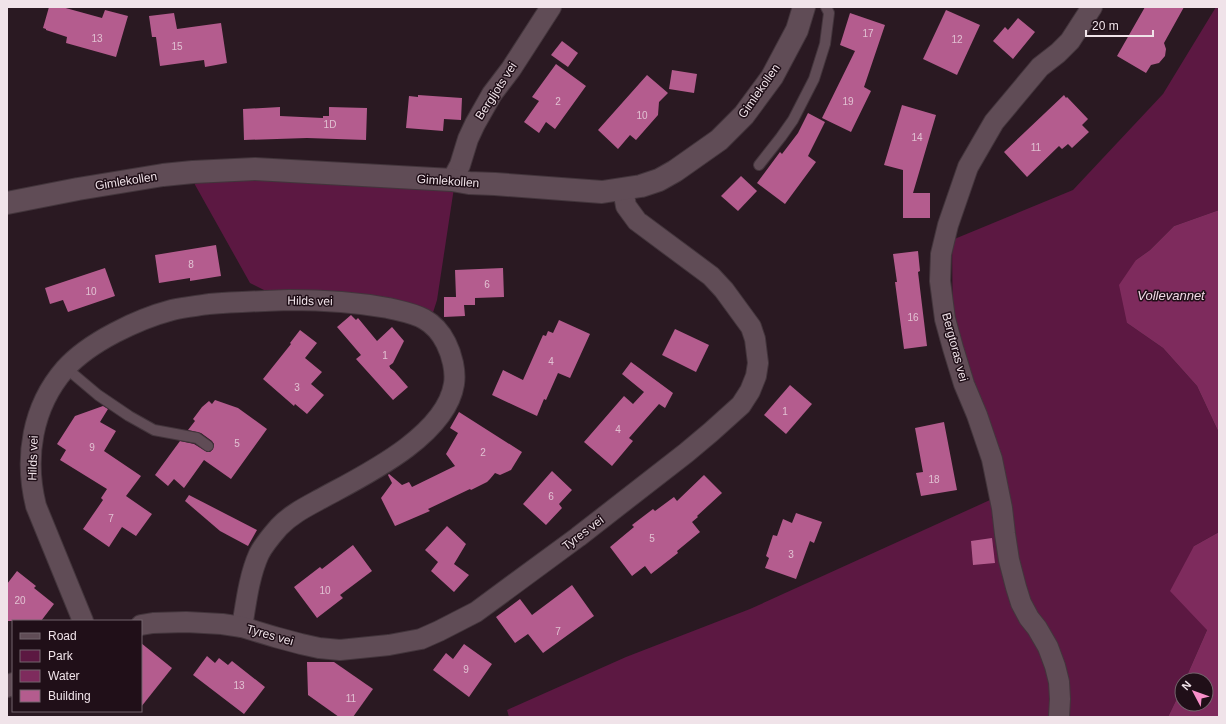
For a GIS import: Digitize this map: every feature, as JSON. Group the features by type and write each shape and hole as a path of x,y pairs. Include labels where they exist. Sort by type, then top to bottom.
{"street":[{"name":"Bergljots vei","path":"452,180 460,165 468,139 492,94 511,69 551,7"},
{"name":"Gimlekollen","path":"7,203 85,187 163,175 201,171 255,169 452,180 602,192 641,186 676,171 719,140 744,115 772,77 797,30 804,7"},
{"name":"Bergtoras vei","path":"1059,717 1059,682 1055,666 1048,647 1023,608 1016,588 1009,560 994,464 977,415 964,384 945,319 940,281 941,254 948,225 968,167 994,122 1040,67 1058,53 1070,41 1092,7"},
{"name":"Tyres vei","path":"142,625 186,622 222,624 242,627 301,644 340,650 389,646 420,639 439,632 476,612 578,537 711,432 741,404 750,391 756,376 758,364 755,339 751,327 724,290 711,276 637,221 626,206 623,189"},
{"name":"Hilds vei","path":"83,620 36,506 32,489 30,450 35,424 48,391 66,368 79,355 100,341 133,325 172,310 213,304 249,301 338,301 368,304 413,314 426,320 439,331 445,341 454,370 454,385 446,406 437,419 422,435 397,454 350,483 291,516 280,526 260,553 252,575 242,627"}],"lane":[{"path":"759,164 785,131 814,79 824,44 829,12 826,7"},
{"path":"66,368 98,395 129,416 154,430 197,438 208,446"}],"green space":[{"path":"1216,7 1219,7 1219,210 1174,226 1150,250 1136,260 1127,323 1163,348 1197,386 1219,433 1219,532 1194,546 1207,630 1189,672 1174,672 1174,705 1168,717 509,717 507,710 626,657 750,609 990,500 1001,457 953,337 952,240 1073,190 1163,94"},
{"path":"266,167 457,168 437,300 429,325 427,322 290,303 250,283 189,174"}],"water":[{"name":"Vollevannet","path":"1219,210 1219,433 1197,386 1163,348 1127,323 1119,285 1136,260 1150,250 1174,226"},
{"path":"1219,532 1219,717 1168,717 1174,705 1174,712 1214,712 1214,672 1189,672 1207,630 1170,591 1194,546"}],"building":[{"path":"49,7 62,7 102,18 105,10 128,16 116,57 66,43 67,37 43,28"},
{"path":"1145,7 1184,7 1164,43 1166,49 1165,56 1159,63 1151,65 1146,73 1117,56"},
{"path":"946,10 980,25 957,75 923,59"},
{"path":"174,13 177,29 221,23 227,63 205,67 204,60 160,66 156,37 152,37 149,16"},
{"path":"850,13 885,25 864,87 871,91 851,132 822,118 855,51 840,45"},
{"path":"1018,18 1035,32 1013,59 993,41 1005,27 1008,30"},
{"path":"562,41 578,53 568,67 551,55"},
{"path":"556,64 586,86 555,129 546,122 539,133 524,122 539,101 532,97"},
{"path":"672,70 697,74 694,93 669,89"},
{"path":"647,75 668,93 659,102 658,115 636,140 630,135 618,149 598,130"},
{"path":"418,95 462,98 461,120 444,119 443,131 406,128 409,96 418,97"},
{"path":"1064,95 1088,119 1082,125 1089,132 1072,148 1068,144 1062,149 1059,146 1027,177 1004,152"},
{"path":"902,105 936,115 913,193 930,193 930,218 903,218 903,170 884,165"},
{"path":"280,107 280,116 323,118 323,116 329,116 329,107 367,108 366,140 307,138 244,140 243,109"},
{"path":"808,113 825,122 808,156 816,162 785,204 757,183 780,152 782,154 798,133"},
{"path":"741,176 757,191 738,211 721,196"},
{"path":"216,245 221,276 190,281 190,278 159,283 155,255"},
{"path":"918,251 920,271 918,272 927,346 904,349 895,282 897,282 893,254"},
{"path":"105,268 115,296 68,312 63,300 50,304 45,288"},
{"path":"503,268 504,297 475,298 475,305 464,305 465,316 444,317 444,297 456,297 455,270"},
{"path":"351,315 356,320 358,318 377,341 392,327 404,341 393,363 389,366 408,387 393,400 356,359 361,355 337,327"},
{"path":"559,320 590,334 570,378 558,373 537,416 492,395 503,370 523,380 543,335 546,336 548,331 553,333"},
{"path":"675,329 709,345 696,372 662,355"},
{"path":"300,330 317,343 305,358 322,372 311,384 324,395 307,414 295,404 294,406 263,379 291,344 290,343"},
{"path":"631,362 673,393 665,408 659,404 629,438 633,441 612,466 584,442 624,396 633,404 644,392 622,374"},
{"path":"790,385 812,404 786,434 764,415"},
{"path":"215,400 238,408 267,429 231,479 204,460 184,488 174,479 168,486 155,475 180,441 194,444 207,452 210,452 213,449 214,444 212,441 201,433 188,430 195,421 193,419 202,407 209,401 212,404"},
{"path":"103,406 108,409 100,422 116,431 104,451 141,476 126,496 152,514 136,536 122,527 109,547 83,529 103,500 101,498 107,489 60,460 66,450 57,444 75,416"},
{"path":"459,412 522,452 511,470 500,475 495,473 487,482 428,509 430,511 395,526 381,498 392,483 388,475 389,474 402,485 409,482 412,487 455,466 446,454 458,433 450,428"},
{"path":"944,422 957,490 921,496 916,473 923,472 915,428"},
{"path":"552,471 572,490 559,504 562,508 546,525 523,504"},
{"path":"704,475 722,493 692,522 700,532 677,551 678,553 651,574 645,566 632,576 610,547 634,527 632,525 653,509 655,511 674,497 677,501"},
{"path":"189,495 257,530 248,546 220,531 185,501"},
{"path":"796,513 822,522 814,543 810,541 796,579 765,568 769,558 766,556 773,535 777,536 783,519 792,523"},
{"path":"447,526 466,544 454,564 469,575 454,592 431,571 438,562 425,550"},
{"path":"992,538 995,563 973,565 971,541"},
{"path":"353,545 372,571 340,595 343,598 317,618 294,587 320,567 322,569"},
{"path":"17,571 36,586 34,588 54,604 42,620 7,621 7,584"},
{"path":"572,585 594,616 543,653 528,634 515,643 496,617 520,599 532,615"},
{"path":"142,644 172,668 142,706"},
{"path":"464,644 492,664 469,697 433,670 446,653 453,659"},
{"path":"207,656 215,663 219,658 228,665 232,661 265,687 244,714 193,675"},
{"path":"307,662 334,662 373,689 353,717 339,717 308,695"}]}
